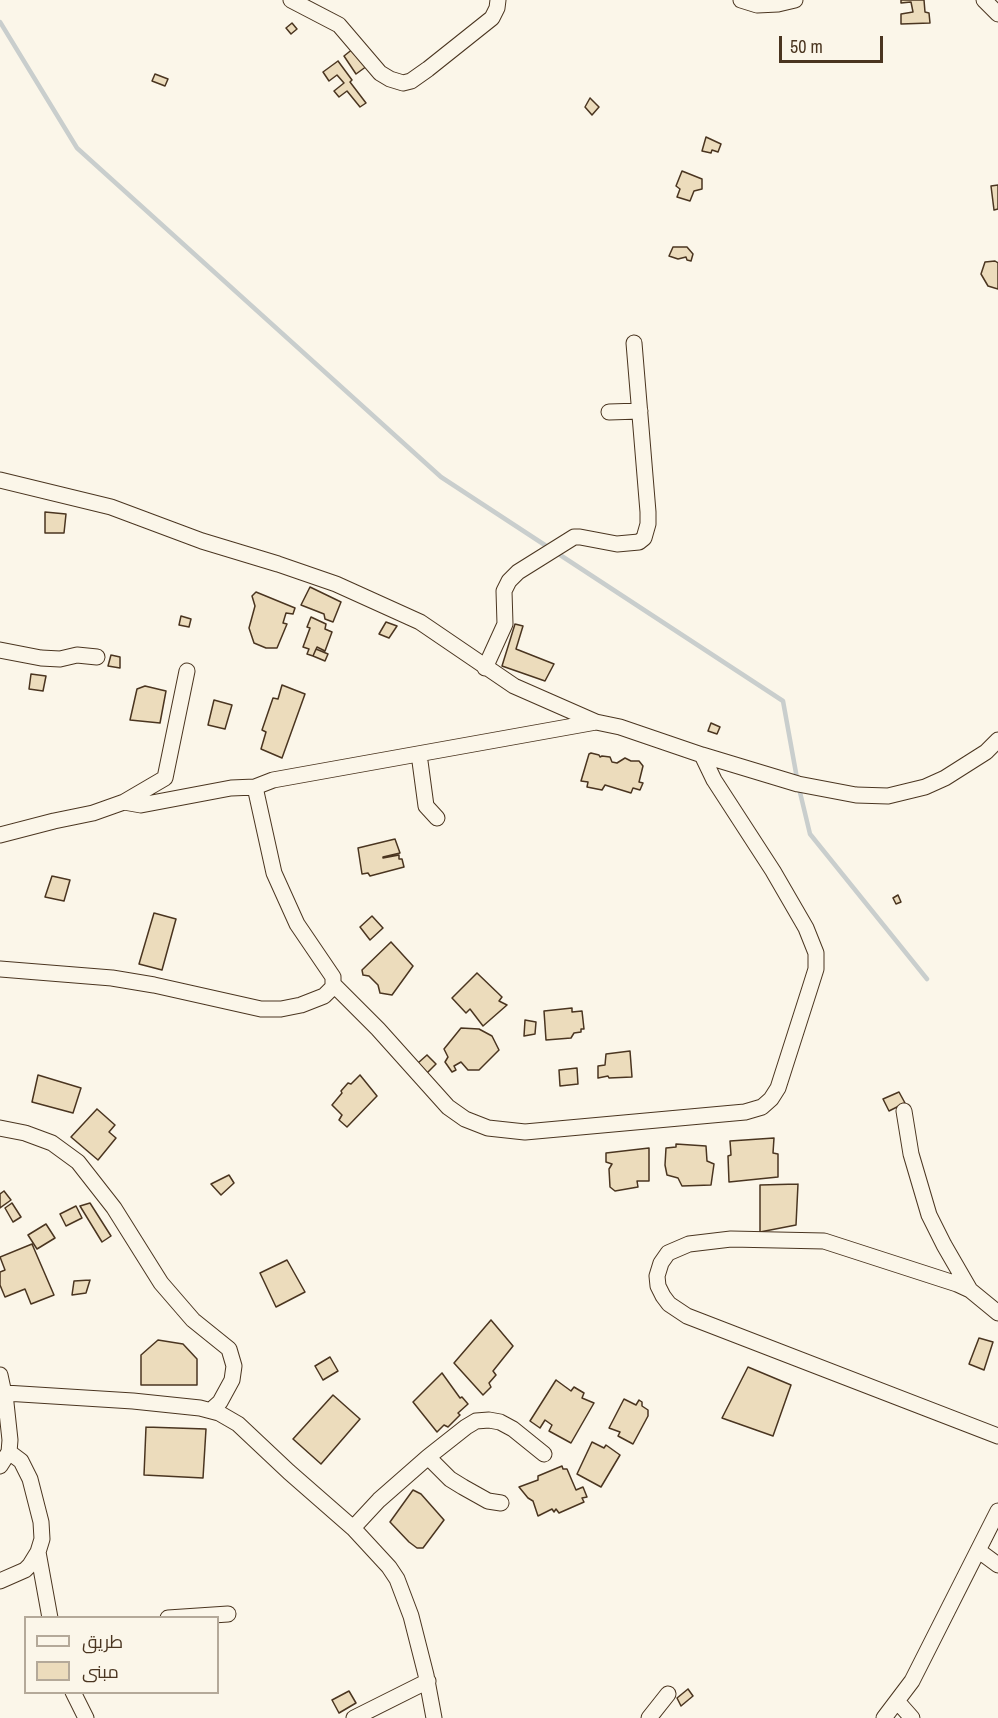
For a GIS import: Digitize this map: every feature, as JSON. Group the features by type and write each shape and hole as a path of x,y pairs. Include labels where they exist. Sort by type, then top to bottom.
{"street":[{"path":"291,0 339,25 375,68 390,79 403,83 411,81 428,69 492,18 498,0"},
{"path":"741,0 757,5 795,0"},
{"path":"984,0 998,14"},
{"path":"485,668 505,624 504,591 509,581 518,572 574,537 617,544 639,542 644,538 648,512 634,343"},
{"path":"609,412 640,411"},
{"path":"0,480 111,507 202,542 336,584 420,622 514,686 596,723 620,727 798,784 880,797 902,794 945,778 986,752 998,740"},
{"path":"0,650 41,658 60,659 77,655 97,657"},
{"path":"0,835 54,820 93,813 124,802 165,778 187,670"},
{"path":"124,802 141,805 231,788 255,787 287,777 596,723"},
{"path":"419,754 426,806 437,818"},
{"path":"255,787 274,873 293,916 331,973 334,985 378,1029 448,1107 465,1119 488,1128 503,1131 534,1131 745,1112 762,1107 771,1099 781,1080 816,969 816,954 806,928 773,871 714,780 702,755"},
{"path":"0,969 103,977 143,983 261,1009 280,1009 301,1005 324,996 334,985"},
{"path":"904,1112 911,1154 929,1215 970,1290"},
{"path":"0,1128 45,1140 78,1162 114,1208 161,1283 193,1320 229,1349 234,1366 232,1380 220,1402 211,1410"},
{"path":"998,1313 970,1290 957,1284 824,1241 731,1239 679,1247 663,1258 658,1270 657,1281 660,1291 669,1304 687,1317 998,1436"},
{"path":"0,1375 5,1393 10,1440 9,1452 0,1466"},
{"path":"5,1393 133,1401 211,1410 238,1424 353,1528 381,1556 397,1579 411,1616 428,1681 434,1718"},
{"path":"353,1528 379,1500 428,1457 466,1427 482,1420 500,1422 513,1429 544,1454"},
{"path":"9,1452 21,1461 30,1479 42,1531 38,1552 50,1616"},
{"path":"428,1457 450,1479 488,1501 501,1503"},
{"path":"884,1718 912,1681 998,1511"},
{"path":"979,1551 998,1565"},
{"path":"0,1581 25,1570 38,1552"},
{"path":"188,1616 228,1614"},
{"path":"354,1718 428,1681"},
{"path":"74,1694 86,1718"},
{"path":"649,1718 668,1694"},
{"path":"897,1701 912,1718"}],"building":[{"path":"901,0 924,0 925,12 929,13 930,23 901,24 901,14 913,12 911,2 901,3"},
{"path":"292,23 297,29 291,34 286,28"},
{"path":"354,48 367,66 356,74 344,56"},
{"path":"338,61 366,103 360,107 347,91 339,97 334,91 344,83 337,75 329,81 323,72"},
{"path":"155,74 168,79 165,86 152,81"},
{"path":"590,98 599,107 592,115 585,107"},
{"path":"706,137 721,144 718,152 702,151"},
{"path":"682,171 702,179 702,189 694,191 690,201 677,197 680,189 676,186"},
{"path":"998,185 998,209 994,210 991,186"},
{"path":"673,247 687,247 693,254 691,261 686,257 678,259 669,256"},
{"path":"985,262 998,263 998,289 988,286 981,274"},
{"path":"45,512 66,514 64,533 45,533"},
{"path":"310,587 341,602 333,622 325,619 324,614 301,605"},
{"path":"256,592 295,608 293,614 286,613 283,623 287,624 277,648 266,648 254,643 249,628 255,606 252,596"},
{"path":"181,616 191,619 189,627 179,625"},
{"path":"311,617 326,624 325,629 332,632 325,651 317,647 313,656 307,654 309,649 303,647 310,628 307,627"},
{"path":"386,622 397,626 389,638 379,634"},
{"path":"515,624 523,626 516,649 554,664 545,681 502,666"},
{"path":"316,649 328,654 325,661 313,656"},
{"path":"111,655 120,657 120,668 108,666"},
{"path":"31,674 46,676 43,691 29,689"},
{"path":"282,685 305,694 282,758 261,749 266,732 262,730 273,698 278,699"},
{"path":"145,686 166,691 160,723 130,720 137,689"},
{"path":"214,700 232,705 225,729 208,725"},
{"path":"711,723 720,727 717,734 708,731"},
{"path":"591,753 600,757 610,757 612,762 617,763 625,758 639,761 643,766 639,782 643,783 640,790 633,788 631,793 605,785 602,790 587,787 588,782 581,781"},
{"path":"395,839 400,853 383,858 399,855 404,867 370,876 368,873 362,874 358,848"},
{"path":"52,876 70,880 64,901 45,897"},
{"path":"898,895 901,902 896,904 893,898"},
{"path":"154,913 176,919 162,970 139,964"},
{"path":"372,916 383,928 370,940 360,927"},
{"path":"391,942 413,966 392,995 380,993 378,985 369,976 363,975 362,970"},
{"path":"477,973 502,997 499,1001 507,1005 483,1026 470,1009 466,1013 452,998"},
{"path":"572,1008 572,1012 582,1011 584,1029 574,1033 571,1038 546,1040 544,1011"},
{"path":"525,1020 536,1022 535,1034 524,1036"},
{"path":"461,1028 479,1029 492,1036 499,1050 479,1070 468,1070 461,1062 454,1066 456,1070 452,1072 445,1062 448,1057 444,1049"},
{"path":"630,1051 632,1077 598,1078 598,1066 605,1065 606,1054"},
{"path":"427,1055 436,1064 427,1073 418,1063"},
{"path":"577,1068 578,1084 560,1086 559,1070"},
{"path":"38,1075 81,1088 73,1113 32,1102"},
{"path":"360,1075 377,1096 347,1127 339,1120 342,1115 332,1105 348,1083 351,1084"},
{"path":"899,1092 905,1103 889,1111 883,1099"},
{"path":"97,1109 115,1125 109,1132 116,1138 98,1160 71,1137"},
{"path":"774,1138 773,1153 778,1154 778,1177 729,1182 730,1141"},
{"path":"676,1144 706,1146 707,1161 714,1164 711,1185 682,1186 678,1178 667,1175 666,1148 676,1147"},
{"path":"649,1148 649,1181 637,1181 638,1187 615,1191 610,1187 609,1169 612,1164 606,1162 606,1153"},
{"path":"229,1175 234,1183 221,1195 211,1184"},
{"path":"798,1184 796,1225 760,1232 760,1185"},
{"path":"4,1191 11,1200 0,1208 0,1194"},
{"path":"12,1203 21,1217 13,1222 5,1208"},
{"path":"90,1203 111,1236 102,1242 80,1206"},
{"path":"76,1206 82,1218 66,1226 60,1214"},
{"path":"46,1224 55,1238 37,1249 28,1235"},
{"path":"32,1244 54,1295 31,1304 25,1289 5,1297 0,1285 0,1272 5,1270 0,1257"},
{"path":"287,1260 305,1292 276,1307 260,1273"},
{"path":"90,1280 86,1293 72,1295 74,1281"},
{"path":"491,1320 513,1346 493,1371 496,1375 489,1383 491,1387 483,1395 454,1363"},
{"path":"979,1338 993,1342 984,1370 969,1364"},
{"path":"158,1340 183,1344 197,1359 197,1385 141,1385 141,1355"},
{"path":"330,1357 338,1371 323,1380 315,1366"},
{"path":"748,1367 791,1385 773,1436 722,1418"},
{"path":"442,1373 460,1398 462,1397 468,1404 448,1427 444,1425 437,1432 413,1402"},
{"path":"556,1380 571,1391 574,1387 584,1393 582,1398 594,1403 571,1443 549,1431 552,1425 545,1420 540,1428 530,1421"},
{"path":"333,1395 360,1419 321,1464 293,1439"},
{"path":"624,1399 636,1405 639,1400 648,1410 648,1416 633,1444 618,1436 620,1432 609,1428"},
{"path":"146,1427 206,1429 203,1478 144,1475"},
{"path":"592,1442 604,1448 606,1445 620,1455 601,1487 577,1474"},
{"path":"562,1466 563,1469 567,1469 576,1490 583,1487 587,1497 582,1498 584,1502 559,1513 556,1509 554,1512 552,1509 538,1516 533,1501 519,1487 538,1480 538,1476"},
{"path":"413,1490 421,1494 444,1520 423,1548 417,1548 409,1542 390,1522"},
{"path":"688,1689 693,1696 681,1706 677,1698"},
{"path":"349,1691 356,1703 339,1713 332,1700"}],"waterway":[{"path":"0,22 77,148 441,477 783,701 798,784 810,834 927,979"}]}
